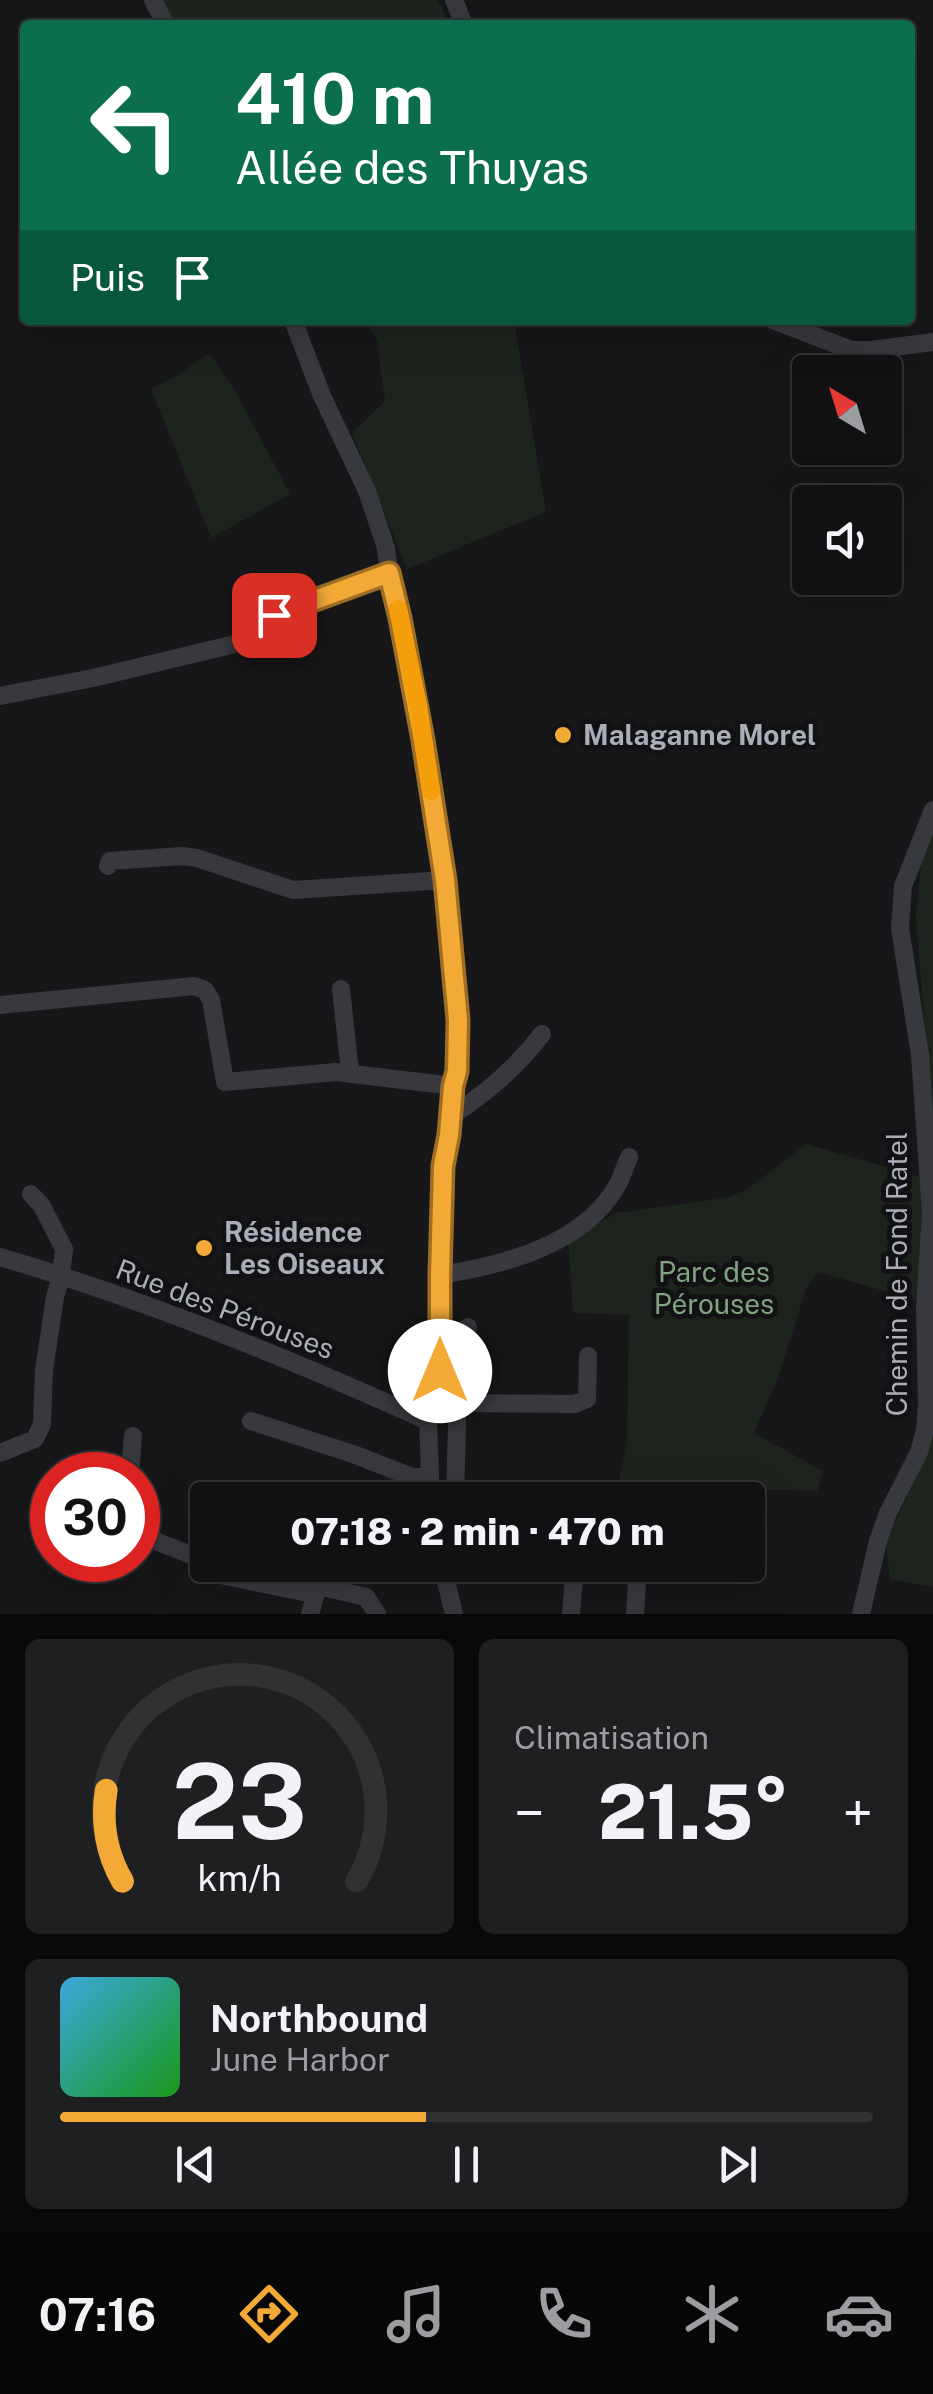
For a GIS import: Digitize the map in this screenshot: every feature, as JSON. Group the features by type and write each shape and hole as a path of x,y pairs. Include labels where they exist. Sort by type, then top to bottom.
{"street":[{"path":"295,325 322,396 367,490 386,548 418,705 445,880 458,1052 443,1166 440,1371 437,1397 428,1421 429,1482"},
{"path":"787,325 851,350 933,342"},
{"path":"0,696 256,639 274,615 389,573"},
{"name":"Chemin de Fond Ratel","path":"861,1614 878,1540 925,1430 930,1212 920,1055 900,928 903,886 933,810"},
{"path":"108,866 110,861 182,856 293,890 445,880"},
{"path":"0,1006 194,986 205,990 210,1000 226,1082 350,1072 453,1086"},
{"path":"341,989 350,1072"},
{"path":"451,1116 512,1068 542,1034"},
{"path":"440,1275 474,1270 534,1252 562,1238 597,1212 617,1185 629,1157"},
{"path":"0,1453 35,1439 42,1424 44,1370 61,1276 64,1248 42,1206 31,1194"},
{"name":"Rue des Pérouses","path":"0,1257 200,1325 428,1421"},
{"path":"456,1482 458,1390 468,1327"},
{"path":"458,1403 574,1404 587,1399 588,1356"},
{"path":"250,1421 412,1477 429,1477"},
{"path":"132,1452 133,1436"},
{"path":"160,1543 196,1557 216,1574 303,1592 318,1586 366,1597 377,1614"},
{"path":"446,1582 454,1614"},
{"path":"570,1614 573,1582"},
{"path":"635,1614 637,1582"},
{"path":"310,1614 318,1586"}],"green space":[{"path":"162,0 438,0 447,20 170,20"},
{"path":"369,325 515,325 546,512 407,569 352,433 385,401 377,340"},
{"path":"211,355 237,394 290,494 211,538 151,389"},
{"path":"933,828 933,1130 916,918 922,852"},
{"name":"Parc des Pérouses","path":"806,1144 924,1178 920,1301 818,1272 806,1289 778,1378 754,1433 823,1471 817,1491 765,1489 765,1482 619,1482 627,1441 629,1315 573,1313 568,1241 616,1213 725,1198 748,1189"},
{"path":"933,1427 933,1587 890,1579 886,1543 928,1451"}],"slow traffic":[{"path":"398,609 431,791"}],"place":[{"name":"Malaganne Morel","path":"563,735"},
{"name":"Résidence Les Oiseaux","path":"204,1248"}],"route":[{"path":"274,615 389,573 418,705 445,880 458,1020 457,1071 443,1166 440,1371"}]}
